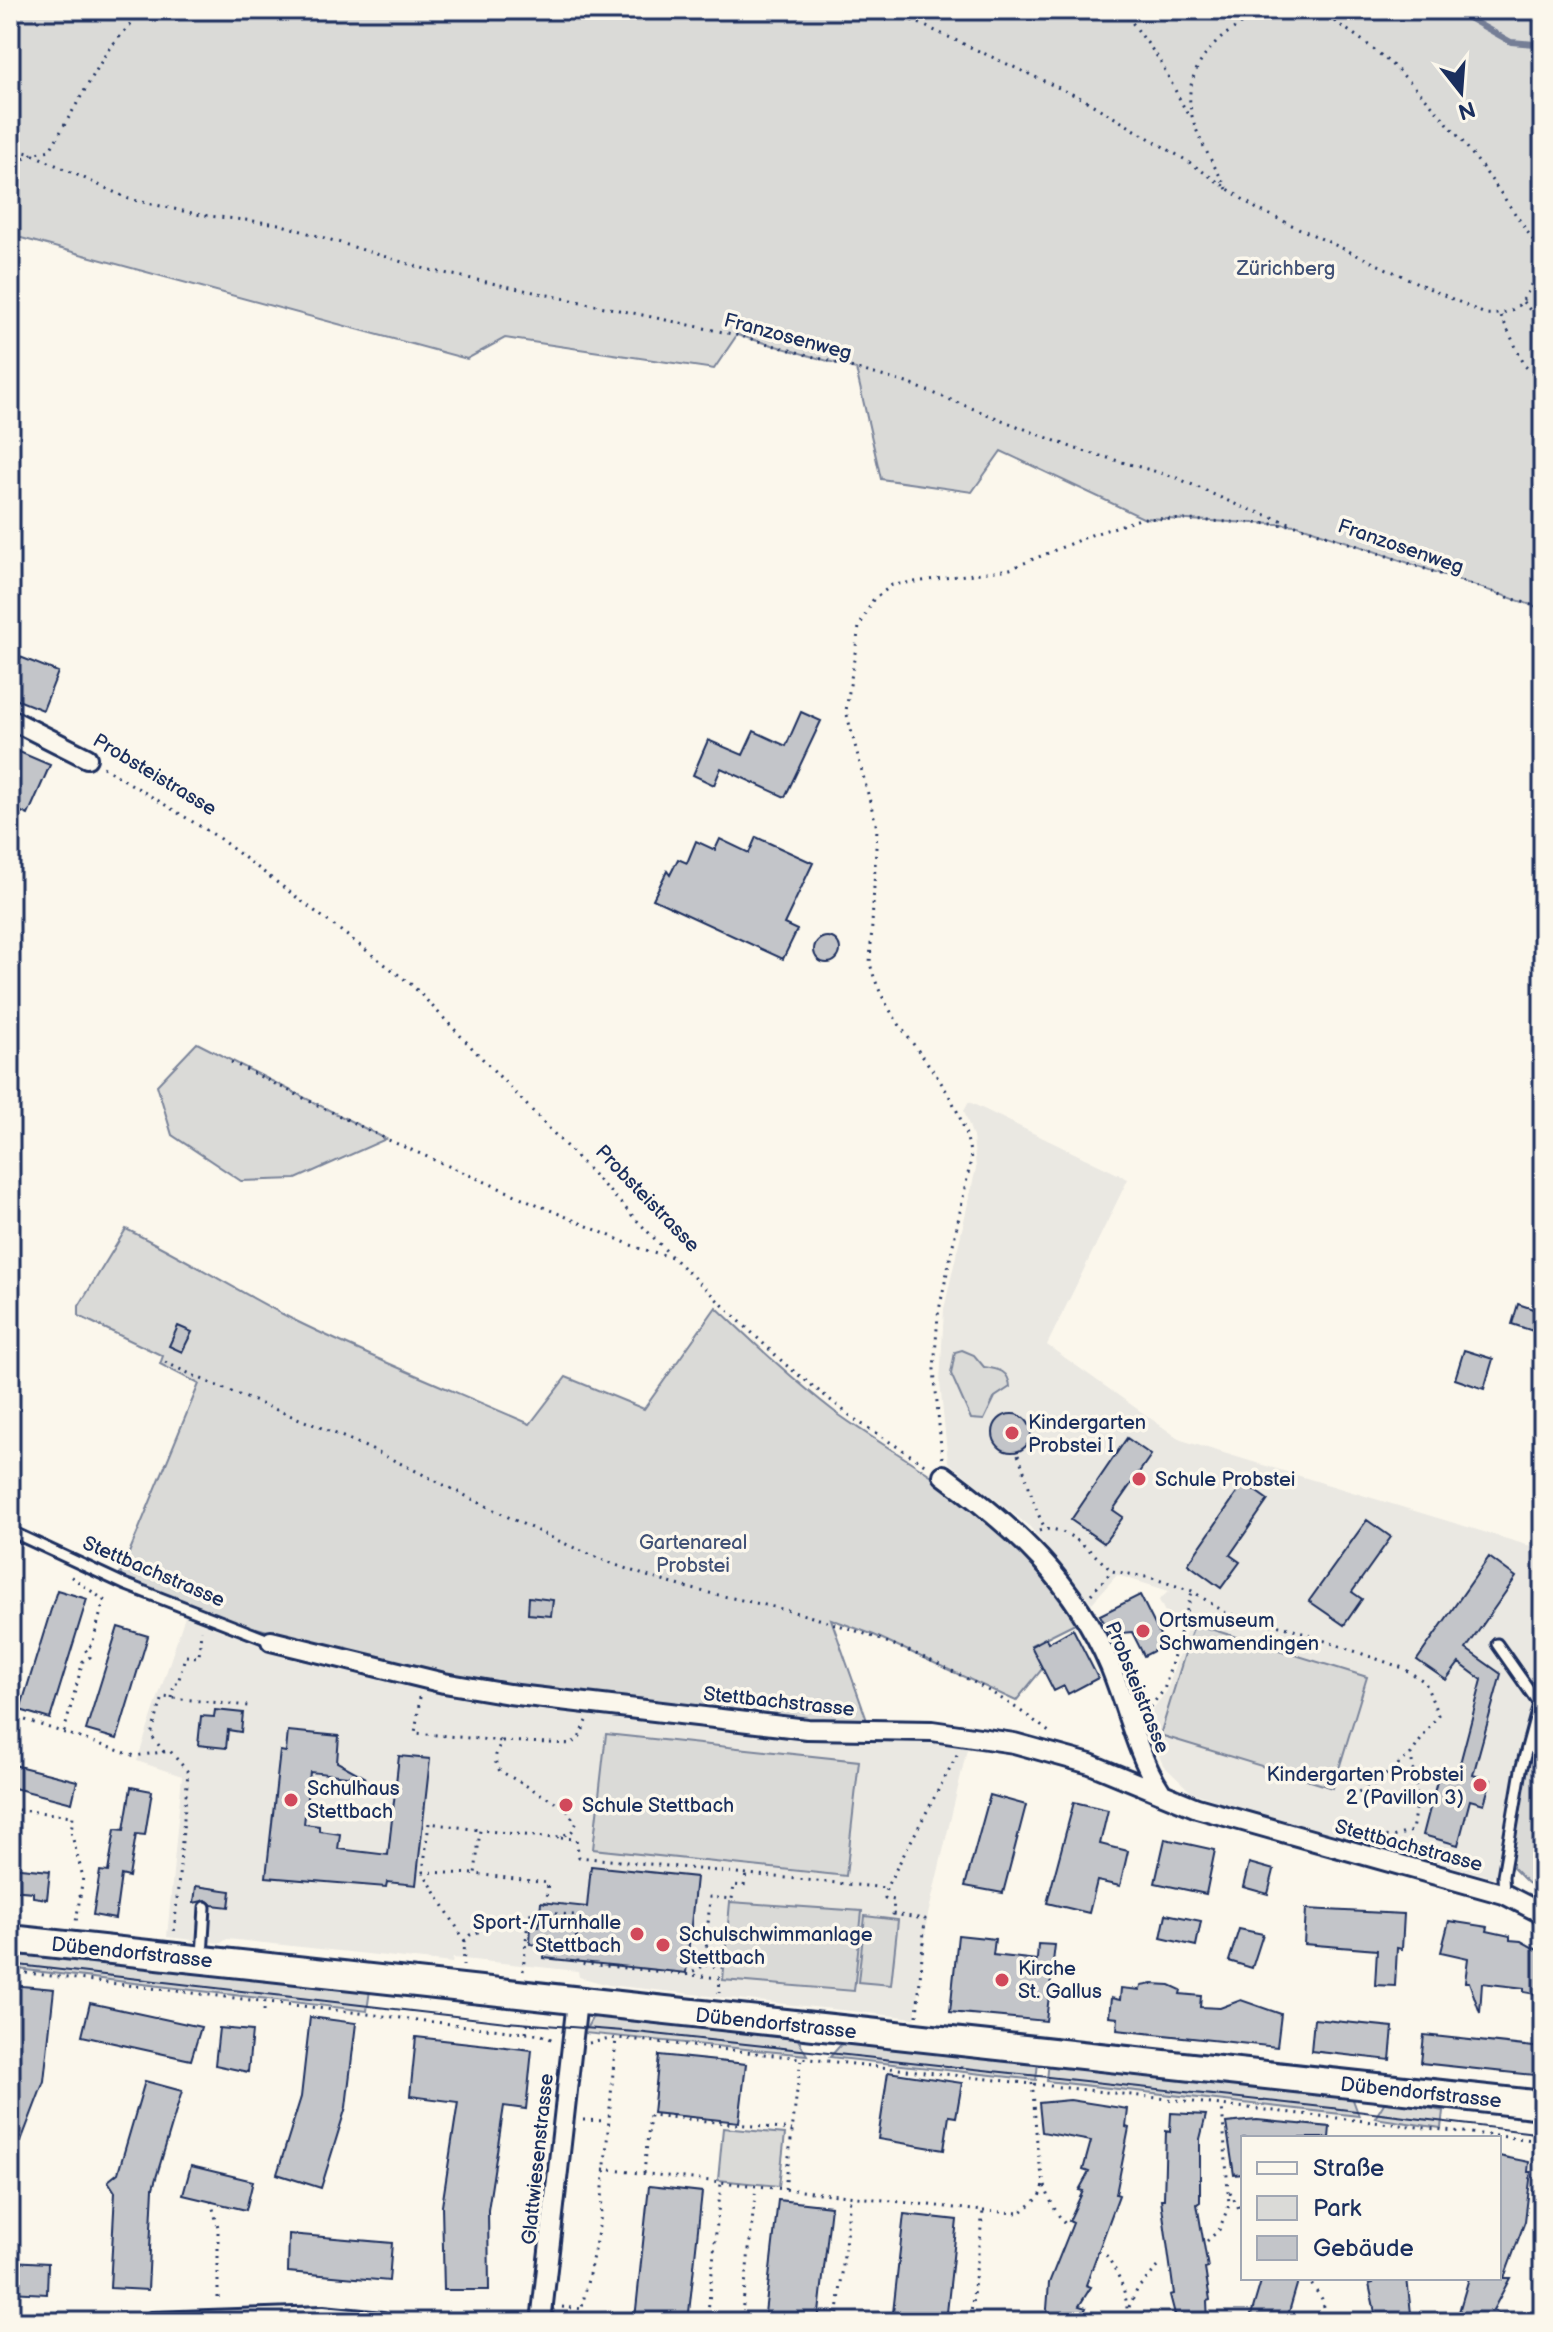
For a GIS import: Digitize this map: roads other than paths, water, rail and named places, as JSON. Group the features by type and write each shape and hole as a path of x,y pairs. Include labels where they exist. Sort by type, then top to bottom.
{"street":[{"name":"Probsteistrasse","path":"10,719 87,758"},
{"name":"Probsteistrasse","path":"943,1475 1005,1521 1047,1564 1077,1606 1109,1665 1148,1773 1160,1790"},
{"name":"Stettbachstrasse","path":"271,1641 509,1694 807,1729 963,1734 1063,1756 1160,1790 1197,1808 1504,1894 1543,1914"},
{"name":"Dübendorfstrasse","path":"10,1939 1543,2105"},
{"name":"Glattwiesenstrasse","path":"541,2322 577,2001"},
{"path":"152,2322 323,2316 382,2322"}],"lane":[{"name":"Stettbachstrasse","path":"10,1531 54,1554 271,1641"},
{"path":"1497,1644 1539,1704"},
{"path":"1504,1894 1503,1876 1521,1770 1543,1689"},
{"path":"202,1959 205,1907"}],"waterway":[{"path":"1454,10 1511,42 1535,44 1543,73"}],"tram line":[{"path":"10,1964 506,2022 636,2032 1543,2134"}],"place":[{"name":"Kindergarten Probstei I","path":"1012,1433"},
{"name":"Schule Probstei","path":"1139,1479"},
{"name":"Ortsmuseum Schwamendingen","path":"1143,1631"},
{"name":"Kindergarten Probstei 2 (Pavillon 3)","path":"1480,1785"},
{"name":"Schulhaus Stettbach","path":"291,1800"},
{"name":"Schule Stettbach","path":"566,1805"},
{"name":"Sport-/Turnhalle Stettbach","path":"637,1934"},
{"name":"Schulschwimmanlage Stettbach","path":"663,1945"},
{"name":"Kirche St. Gallus","path":"1002,1980"}],"park label":[{"name":"Zürichberg","path":"1286,268"},
{"name":"Gartenareal Probstei","path":"693,1554"}]}
